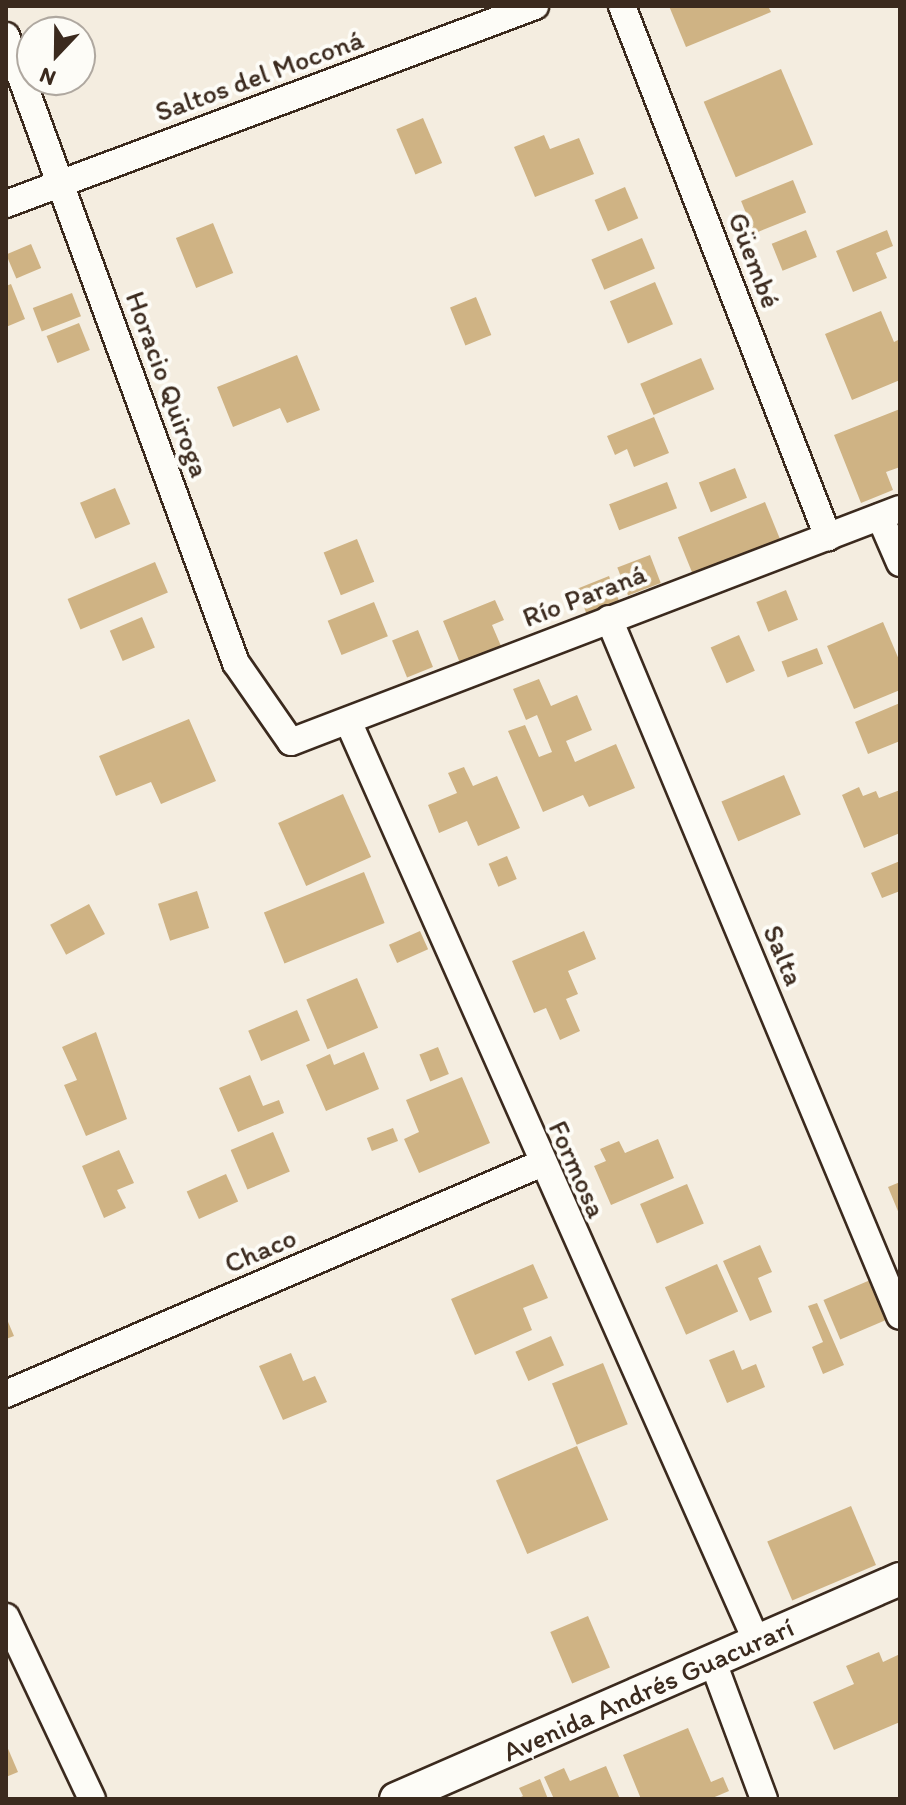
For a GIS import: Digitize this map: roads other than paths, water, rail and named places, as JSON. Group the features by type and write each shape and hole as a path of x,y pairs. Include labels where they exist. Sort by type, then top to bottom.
{"street":[{"name":"Saltos del Moconá","path":"6,204 535,6"},
{"name":"Güembé","path":"622,6 828,537"},
{"name":"Horacio Quiroga","path":"6,36 236,663 291,742"},
{"name":"Río Paraná","path":"291,742 890,513"},
{"path":"890,513 900,563"},
{"name":"Salta","path":"609,619 900,1316"},
{"name":"Formosa","path":"348,721 540,1164 756,1640"},
{"name":"Chaco","path":"6,1394 540,1164"},
{"name":"Avenida Andrés Guacurarí","path":"396,1799 900,1579"},
{"path":"6,1617 92,1799"},
{"path":"713,1662 764,1799"}]}
